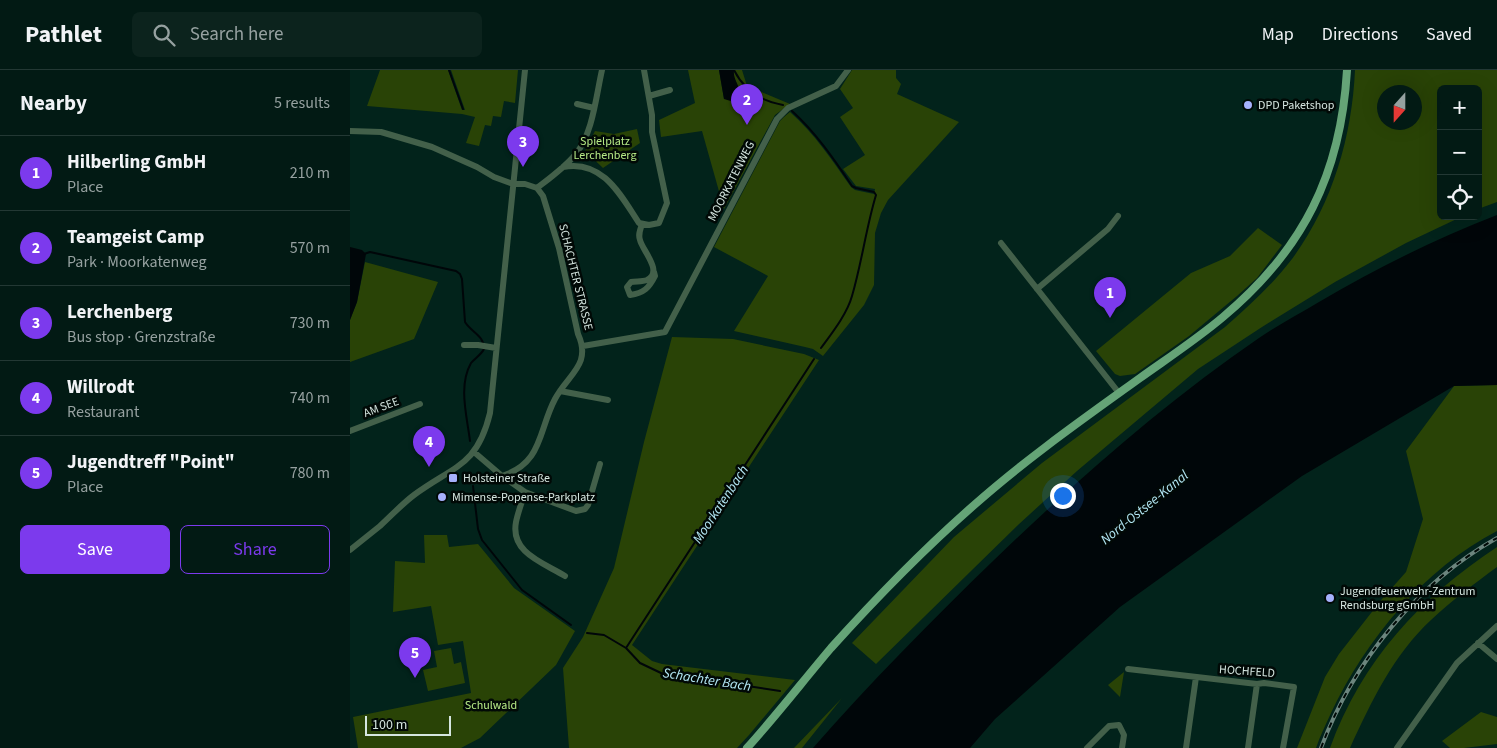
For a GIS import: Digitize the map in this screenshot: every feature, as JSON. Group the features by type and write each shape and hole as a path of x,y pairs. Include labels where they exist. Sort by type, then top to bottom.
{"main road":[{"path":"747,748 834,645 933,542 1010,475 1209,328 1246,297 1268,275 1298,235 1314,208 1331,164 1343,112 1347,70"}],"street":[{"path":"350,550 378,528 413,496 456,468 474,452 486,427 490,413 525,70"},
{"path":"350,130 381,132 432,147 513,184 525,184 536,188 576,154 589,129 602,70"},
{"path":"642,224 659,223 666,203 652,132 652,115 644,70"},
{"name":"MOORKATENWEG","path":"583,346 665,332 777,119 788,108 836,86 848,70"},
{"path":"649,96 670,90"},
{"path":"577,104 594,108"},
{"path":"563,167 577,166 602,174 611,182 642,224"},
{"name":"SCHACHTER STRASSE","path":"502,476 518,470 538,447 550,411 583,354 583,346 578,334 559,248 543,196 536,188"},
{"path":"1037,289 1108,230 1118,216"},
{"path":"642,224 639,232 640,241 653,265 655,276 648,289 641,293 630,295 628,293 627,287 631,282 646,281 654,272"},
{"path":"1001,243 1119,393"},
{"path":"464,345 481,345 496,348"},
{"path":"560,391 608,400"},
{"name":"AM SEE","path":"350,431 420,404"},
{"path":"474,452 524,492 571,510 585,509 600,464"},
{"path":"524,492 515,523 518,544 526,553 566,576"},
{"path":"1397,748 1457,663 1497,626"},
{"path":"1478,643 1497,659"},
{"name":"HOCHFELD","path":"1128,669 1294,687 1284,748"},
{"path":"1186,748 1196,677"},
{"path":"1248,748 1256,684"},
{"path":"1087,748 1109,726 1119,725 1124,735 1122,748"}],"green space":[{"path":"380,70 448,70 462,110 465,110 451,70 518,70 515,103 504,101 501,117 493,116 491,126 485,125 479,146 466,143 475,117 462,114 367,106"},
{"path":"688,70 719,70 724,99 740,92 733,75 734,70 742,70 747,86 790,104 775,115 724,209 702,131 661,137 659,120 695,103"},
{"path":"852,70 896,70 896,78 901,84 897,94 959,122 888,200 881,213 875,233 874,285 864,305 823,356 813,349 734,331 768,276 714,247 780,121 790,112 815,138 851,187 855,190 874,194 875,189 856,186 843,169 865,155 840,117 853,108 840,89"},
{"path":"1355,70 1497,70 1497,202 1482,208 1482,85 1437,85 1437,220 1455,220 1406,243 1335,282 1198,369 1077,471 1018,525 876,664 852,643 954,537 1042,463 1225,327 1277,277 1306,238 1329,193 1350,120"},
{"name":"Spielplatz Lerchenberg","path":"637,129 640,143 603,168 585,151 595,131 614,134"},
{"path":"1258,228 1282,245 1257,278 1189,336 1135,374 1120,376 1115,374 1096,351 1191,273 1230,256"},
{"path":"365,262 438,282 414,339 350,362 350,320 357,302"},
{"path":"672,337 733,339 804,354 819,360 632,645 652,661 662,664 795,680 737,748 569,748 563,668 583,637 614,568 644,442"},
{"path":"1497,385 1497,531 1445,565 1400,608 1361,659 1345,685 1316,748 1297,748 1325,677 1339,654 1382,599 1406,572 1423,519 1406,451 1454,386"},
{"name":"Schulwald","path":"424,535 447,535 449,547 478,544 514,588 575,631 556,665 480,738 461,748 358,748 353,717 471,693 463,641 438,645 431,606 393,612 395,561 425,563"},
{"path":"1497,547 1497,567 1463,592 1439,613 1418,633 1395,663 1366,713 1350,748 1330,748 1343,716 1359,687 1377,659 1397,634 1443,588"},
{"path":"451,648 454,664 461,662 465,683 428,691 423,670 437,667 434,651"},
{"path":"1124,672 1120,697 1108,685"},
{"path":"842,698 802,748 794,748"},
{"path":"1481,712 1497,717 1497,744 1450,748 1442,741"}],"water":[{"path":"719,70 734,70 740,93 738,101 734,102 724,99"},
{"name":"Nord-Ostsee-Kanal","path":"1497,215 1497,385 1454,386 1302,476 1120,607 995,719 970,748 813,748 901,653 993,561 1121,444 1189,389 1266,333 1341,289 1429,244"},
{"path":"350,247 362,250 366,254 357,302 350,320"}],"waterway":[{"name":"Moorkatenbach","path":"449,70 463,109"},
{"name":"Moorkatenbach","path":"734,70 754,94 767,101 783,105"},
{"name":"Moorkatenbach","path":"792,111 817,137 852,186 874,192 876,195 850,303 839,323 821,348"},
{"name":"Schachter Bach","path":"364,254 370,252 456,271 460,274 465,322 480,337 484,349 471,363 465,381 464,401 470,441"},
{"name":"Moorkatenbach","path":"626,648 814,359"},
{"name":"Schachter Bach","path":"473,486 478,529 482,540 522,590 571,625"},
{"name":"Schachter Bach","path":"587,633 604,635 626,648 640,663 661,673 780,691"}],"railway":[{"path":"1321,748 1334,716 1351,685 1391,628 1440,578 1468,556 1497,538"}],"place":[{"name":"DPD Paketshop","path":"1248,105"},
{"name":"Teamgeist Camp","path":"747,125"},
{"name":"Lerchenberg","path":"523,167"},
{"name":"Hilberling GmbH","path":"1110,318"},
{"name":"Willrodt","path":"429,467"},
{"name":"Holsteiner Straße","path":"453,478"},
{"name":"Mimense-Popense-Parkplatz","path":"442,497"},
{"name":"Jugendfeuerwehr-Zentrum Rendsburg gGmbH","path":"1330,598"},
{"name":"Jugendtreff \"Point\"","path":"415,678"}]}
